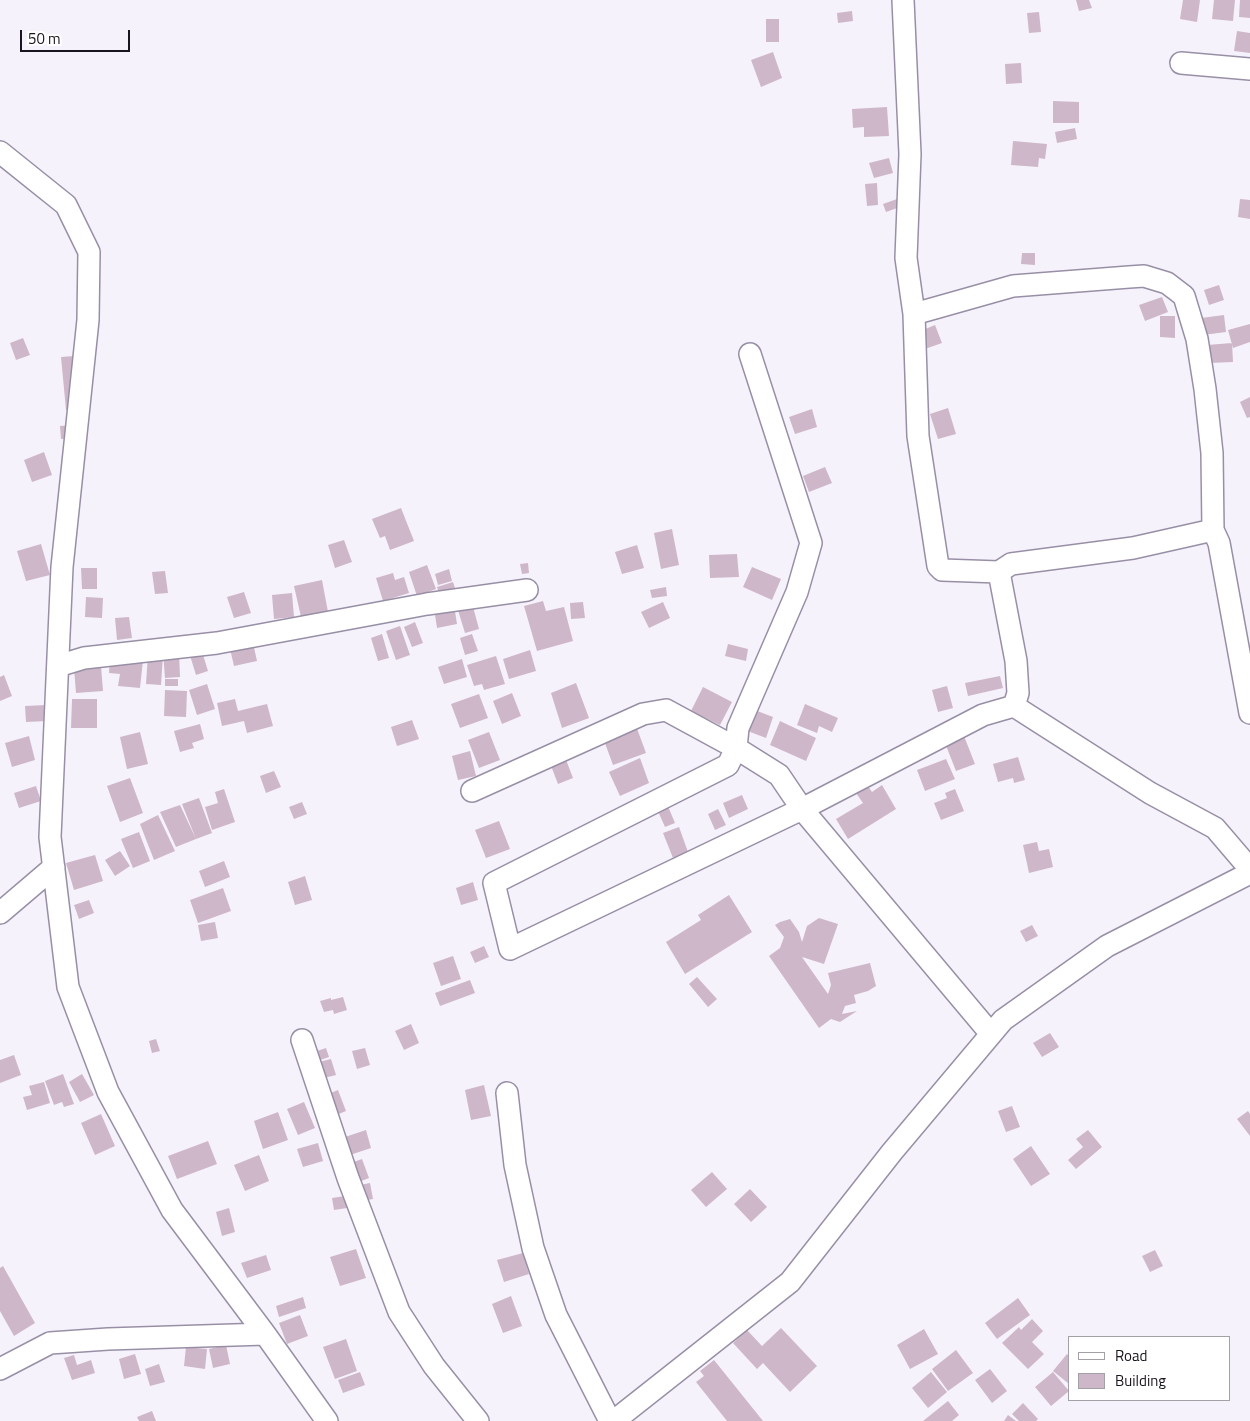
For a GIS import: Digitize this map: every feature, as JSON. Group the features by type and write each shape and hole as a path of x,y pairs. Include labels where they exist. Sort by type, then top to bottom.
{"street":[{"path":"904,0 910,154 906,258 914,314 918,436 938,566 942,570 999,572 1011,564 1133,548 1214,530"},
{"path":"1181,63 1250,69"},
{"path":"0,152 66,205 89,252 88,320 62,568 50,837 68,987 108,1092 172,1210 265,1334 327,1421"},
{"path":"914,314 1013,286 1144,276 1167,283 1184,296 1196,339 1205,389 1212,453 1214,530 1220,543 1250,713"},
{"path":"750,354 811,543 797,592 738,728 736,748 728,765 494,883 510,949 802,809 983,715 1014,706 1150,793 1215,828 1250,869"},
{"path":"999,572 1016,661 1018,693 1014,706"},
{"path":"58,666 84,658 216,643 427,604 526,590"},
{"path":"472,791 643,714 666,710 736,748 779,775 802,809 991,1034"},
{"path":"0,913 54,866"},
{"path":"614,1421 790,1282 892,1152 1003,1020 1108,946 1250,873"},
{"path":"302,1040 348,1178 399,1312 434,1366 478,1421"},
{"path":"507,1093 515,1165 533,1248 556,1315 610,1421"},
{"path":"0,1369 50,1343 265,1334"}],"building":[{"path":"1076,0 1089,0 1092,8 1079,11"},
{"path":"1183,0 1200,0 1197,22 1180,19"},
{"path":"1214,0 1235,0 1233,21 1212,19"},
{"path":"1240,0 1250,0 1250,18 1239,17"},
{"path":"852,11 853,21 838,23 837,13"},
{"path":"1039,12 1041,32 1029,33 1027,13"},
{"path":"766,19 779,19 779,42 766,42"},
{"path":"1237,31 1250,33 1250,53 1234,51"},
{"path":"773,52 782,78 761,87 751,60"},
{"path":"1021,63 1022,83 1006,84 1005,64"},
{"path":"1053,101 1079,102 1079,123 1053,123"},
{"path":"887,107 889,136 864,137 864,127 853,128 852,109"},
{"path":"1075,128 1077,139 1057,143 1055,132"},
{"path":"1013,141 1047,144 1045,159 1039,158 1038,167 1011,165"},
{"path":"889,158 893,173 874,178 869,163"},
{"path":"877,183 878,205 867,206 865,184"},
{"path":"897,199 900,207 886,212 883,204"},
{"path":"1240,199 1250,200 1250,219 1238,217"},
{"path":"1022,253 1035,253 1035,265 1021,264"},
{"path":"1219,285 1224,300 1209,305 1204,290"},
{"path":"1162,297 1168,312 1145,321 1139,305"},
{"path":"1224,315 1226,332 1203,335 1201,318"},
{"path":"1160,316 1175,316 1175,338 1160,337"},
{"path":"1250,324 1250,342 1233,348 1228,330"},
{"path":"935,325 942,343 922,350 916,333"},
{"path":"23,338 30,355 16,360 10,343"},
{"path":"1232,343 1233,362 1209,363 1207,345"},
{"path":"74,356 78,409 66,410 61,357"},
{"path":"1250,397 1250,417 1247,418 1240,402"},
{"path":"948,408 956,434 938,439 930,414"},
{"path":"812,409 817,427 795,434 789,417"},
{"path":"74,425 75,438 61,439 60,426"},
{"path":"44,452 52,475 32,482 24,460"},
{"path":"825,467 832,483 809,492 803,476"},
{"path":"401,508 414,541 390,550 385,536 380,538 372,519"},
{"path":"672,529 679,565 661,569 654,533"},
{"path":"344,540 352,562 335,568 328,545"},
{"path":"41,544 50,575 26,581 17,551"},
{"path":"637,545 644,568 622,574 615,552"},
{"path":"737,554 739,577 710,578 709,555"},
{"path":"528,563 529,573 522,574 520,564"},
{"path":"427,565 436,589 417,596 409,572"},
{"path":"752,567 781,579 772,600 743,587"},
{"path":"81,568 97,568 97,589 82,589"},
{"path":"449,569 452,581 438,585 435,574"},
{"path":"165,571 168,593 155,594 152,572"},
{"path":"393,573 395,580 404,577 409,593 383,601 376,578"},
{"path":"322,580 328,612 301,617 294,586"},
{"path":"453,582 456,591 440,596 437,587"},
{"path":"666,587 667,596 652,598 650,590"},
{"path":"244,592 251,613 234,618 227,597"},
{"path":"292,593 294,617 274,619 272,595"},
{"path":"86,597 103,598 102,618 85,617"},
{"path":"543,601 546,611 564,607 573,641 537,651 524,606"},
{"path":"583,602 585,618 571,619 570,603"},
{"path":"663,602 670,618 649,628 641,612"},
{"path":"472,603 479,629 465,633 457,607"},
{"path":"454,605 457,624 437,628 434,608"},
{"path":"129,617 132,638 117,640 115,618"},
{"path":"415,622 423,643 412,647 404,627"},
{"path":"400,626 410,655 396,660 386,631"},
{"path":"251,634 257,661 234,666 228,640"},
{"path":"382,634 389,658 378,661 371,638"},
{"path":"472,634 478,651 465,655 460,638"},
{"path":"728,644 748,649 746,661 725,656"},
{"path":"200,645 208,671 196,675 188,649"},
{"path":"530,650 536,671 509,679 503,659"},
{"path":"179,652 180,677 165,678 163,653"},
{"path":"148,654 163,655 161,685 146,684"},
{"path":"110,656 143,660 140,688 118,686 120,674 109,673"},
{"path":"496,656 505,684 484,690 482,684 474,686 467,665"},
{"path":"462,659 467,677 444,684 438,667"},
{"path":"101,666 103,691 76,693 74,668"},
{"path":"4,675 12,696 0,701 0,677"},
{"path":"1000,676 1003,688 968,696 965,683"},
{"path":"165,679 178,679 178,686 165,686"},
{"path":"576,683 589,718 562,728 551,693"},
{"path":"207,684 215,709 197,715 189,690"},
{"path":"947,686 953,708 938,712 932,690"},
{"path":"703,687 732,702 720,725 691,711"},
{"path":"165,690 187,691 186,717 164,716"},
{"path":"512,693 521,716 502,724 493,701"},
{"path":"479,694 488,718 460,728 451,704"},
{"path":"72,699 97,699 97,728 71,728"},
{"path":"235,699 238,711 267,704 273,726 247,733 244,721 222,726 217,703"},
{"path":"805,704 838,718 832,732 819,726 817,733 797,725"},
{"path":"46,705 47,721 26,722 25,706"},
{"path":"752,709 773,717 766,738 745,730"},
{"path":"412,720 419,739 397,746 391,727"},
{"path":"780,721 816,738 806,761 770,745"},
{"path":"635,723 646,753 613,765 602,735"},
{"path":"200,724 204,739 192,743 194,748 180,752 174,731"},
{"path":"140,732 148,764 127,769 120,737"},
{"path":"489,732 500,760 479,768 468,740"},
{"path":"29,736 35,760 12,767 5,743"},
{"path":"964,736 975,764 956,771 945,743"},
{"path":"470,751 476,776 458,780 452,756"},
{"path":"563,752 573,778 558,784 548,758"},
{"path":"1018,757 1025,780 1014,783 1013,778 998,782 993,764"},
{"path":"640,758 649,783 620,796 609,772"},
{"path":"946,759 955,779 925,791 917,770"},
{"path":"274,771 281,787 266,793 260,776"},
{"path":"130,778 143,813 120,822 107,786"},
{"path":"882,785 896,809 848,839 836,819 863,803 856,793 868,786 872,792"},
{"path":"36,786 41,801 19,808 14,793"},
{"path":"224,789 235,822 212,830 205,807 218,803 215,792"},
{"path":"955,789 964,811 941,820 934,803 947,798 945,793"},
{"path":"742,795 748,809 729,818 723,803"},
{"path":"199,798 212,833 196,839 182,804"},
{"path":"302,802 307,814 294,819 289,807"},
{"path":"667,804 675,823 665,827 657,809"},
{"path":"180,805 196,839 176,847 160,812"},
{"path":"718,809 726,825 715,830 708,814"},
{"path":"158,815 175,851 154,860 140,824"},
{"path":"499,821 510,849 486,858 475,830"},
{"path":"679,827 688,852 673,858 663,833"},
{"path":"139,832 150,861 133,868 121,839"},
{"path":"1037,842 1039,851 1049,849 1053,867 1029,873 1023,845"},
{"path":"120,851 130,866 115,876 105,860"},
{"path":"95,855 103,881 74,890 66,863"},
{"path":"224,861 230,877 205,887 199,871"},
{"path":"305,876 312,900 295,905 288,882"},
{"path":"473,882 478,900 461,905 456,888"},
{"path":"223,888 231,911 198,923 190,900"},
{"path":"729,895 752,932 685,974 666,942 701,920 698,915"},
{"path":"89,900 94,913 79,919 74,905"},
{"path":"819,918 838,924 824,964 802,957 828,994 831,985 828,973 870,963 876,986 868,991 854,995 856,1003 845,1006 842,1014 857,1011 840,1022 831,1019 819,1028 769,956 780,948 784,937 775,925 790,919 799,932 802,942 807,926"},
{"path":"215,922 218,938 201,941 198,925"},
{"path":"1032,925 1038,936 1026,942 1020,931"},
{"path":"484,946 489,957 475,963 470,952"},
{"path":"453,956 461,979 441,986 433,963"},
{"path":"697,977 717,999 708,1007 689,984"},
{"path":"470,980 475,993 440,1006 435,993"},
{"path":"343,997 347,1010 334,1014 333,1010 324,1012 320,1001"},
{"path":"411,1024 419,1043 404,1050 395,1031"},
{"path":"1050,1033 1059,1047 1042,1057 1033,1043"},
{"path":"156,1039 160,1051 152,1053 149,1041"},
{"path":"326,1048 329,1057 320,1060 317,1051"},
{"path":"365,1048 370,1065 357,1069 352,1051"},
{"path":"14,1055 21,1075 0,1083 0,1060"},
{"path":"331,1059 336,1075 320,1079 315,1063"},
{"path":"63,1074 74,1104 64,1107 62,1102 54,1105 45,1081"},
{"path":"82,1074 94,1095 80,1102 69,1082"},
{"path":"44,1082 50,1103 27,1110 23,1097 32,1095 29,1086"},
{"path":"484,1085 491,1116 471,1120 465,1090"},
{"path":"338,1090 346,1111 334,1116 326,1095"},
{"path":"304,1102 315,1128 298,1135 287,1109"},
{"path":"1012,1106 1020,1127 1006,1132 998,1111"},
{"path":"1248,1111 1250,1114 1250,1136 1237,1119"},
{"path":"278,1112 288,1140 263,1149 254,1121"},
{"path":"101,1114 115,1146 95,1155 81,1123"},
{"path":"366,1130 371,1148 350,1155 345,1137"},
{"path":"1088,1130 1102,1147 1076,1169 1068,1160 1083,1147 1076,1139"},
{"path":"208,1141 217,1164 177,1179 168,1156"},
{"path":"318,1143 323,1161 303,1167 297,1149"},
{"path":"1031,1146 1050,1174 1031,1186 1013,1159"},
{"path":"259,1155 269,1181 245,1191 234,1165"},
{"path":"362,1159 369,1178 356,1183 348,1164"},
{"path":"712,1172 727,1189 706,1207 691,1190"},
{"path":"370,1183 373,1199 362,1201 360,1185"},
{"path":"750,1189 767,1207 751,1222 734,1204"},
{"path":"345,1196 347,1208 334,1210 332,1198"},
{"path":"229,1208 235,1232 222,1236 216,1212"},
{"path":"356,1249 366,1278 340,1286 330,1257"},
{"path":"1155,1250 1163,1266 1150,1272 1142,1256"},
{"path":"523,1253 529,1274 504,1282 497,1260"},
{"path":"266,1255 271,1270 247,1278 241,1263"},
{"path":"3,1266 35,1323 14,1336 0,1311 0,1268"},
{"path":"511,1296 522,1326 503,1333 492,1304"},
{"path":"303,1297 306,1308 279,1317 276,1306"},
{"path":"1018,1298 1030,1315 997,1339 985,1323"},
{"path":"300,1315 308,1336 287,1344 279,1323"},
{"path":"1032,1319 1043,1331 1032,1342 1044,1354 1028,1369 1002,1343 1019,1327 1021,1330"},
{"path":"781,1328 817,1366 790,1392 763,1363 757,1369 733,1343 747,1330 762,1346"},
{"path":"924,1329 938,1354 910,1369 897,1345"},
{"path":"346,1339 357,1371 335,1379 323,1347"},
{"path":"226,1345 230,1364 213,1368 209,1349"},
{"path":"186,1347 207,1349 205,1369 184,1366"},
{"path":"956,1350 973,1373 948,1391 932,1369"},
{"path":"135,1354 141,1374 124,1379 119,1359"},
{"path":"1067,1354 1068,1383 1053,1371"},
{"path":"74,1355 77,1365 91,1360 95,1373 72,1380 64,1358"},
{"path":"714,1360 763,1421 727,1421 696,1382 704,1376 700,1371"},
{"path":"159,1364 165,1382 150,1386 145,1369"},
{"path":"990,1369 1007,1391 992,1403 975,1380"},
{"path":"360,1372 365,1385 343,1393 338,1380"},
{"path":"931,1372 947,1392 928,1408 912,1388"},
{"path":"1053,1372 1068,1392 1051,1406 1035,1387"},
{"path":"948,1401 959,1415 952,1421 923,1421"},
{"path":"1023,1403 1038,1419 1036,1421 1019,1421 1012,1414"},
{"path":"152,1411 156,1421 139,1421 137,1417"},
{"path":"1008,1415 1016,1421 1004,1421"}]}
